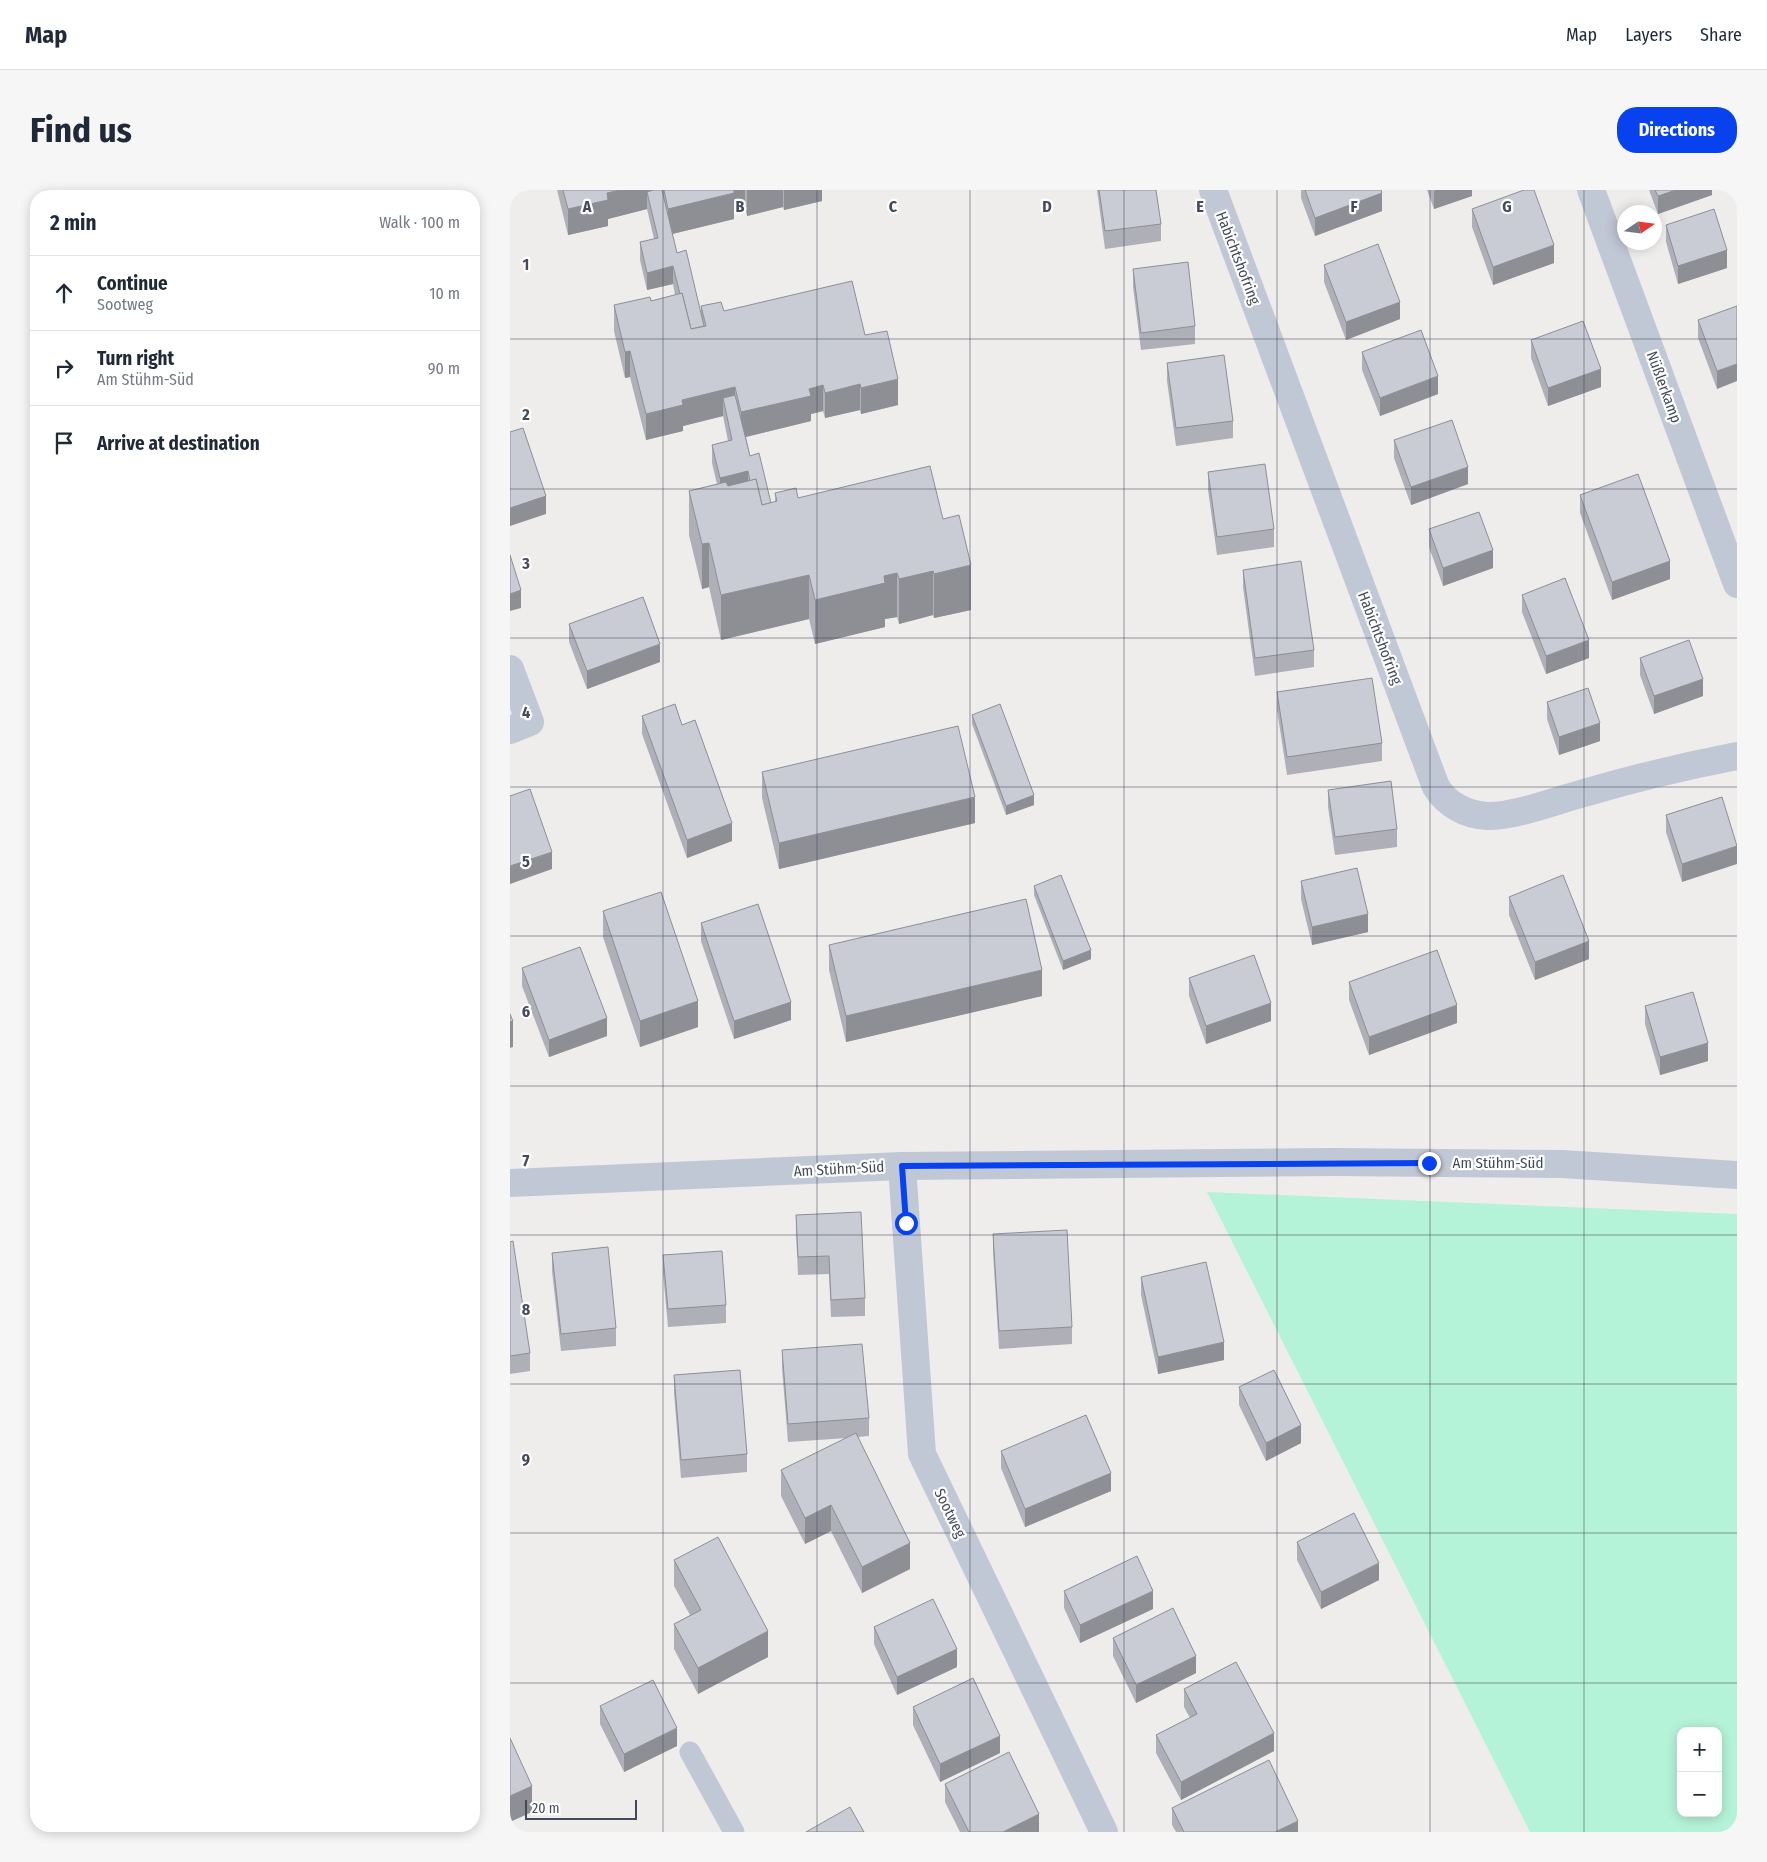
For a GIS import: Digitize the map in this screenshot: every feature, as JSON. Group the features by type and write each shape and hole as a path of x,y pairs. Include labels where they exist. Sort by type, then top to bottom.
{"street":[{"name":"Habichtshofring","path":"1213,190 1441,795 1462,811 1474,815 1501,815 1644,776 1737,756"},
{"name":"Nüßlerkamp","path":"1591,190 1737,584"},
{"path":"510,669 530,722 510,730"},
{"name":"Am Stühm-Süd","path":"510,1183 902,1166 1324,1162 1562,1164 1737,1175"},
{"name":"Sootweg","path":"902,1166 922,1454 1104,1832"}],"lane":[{"path":"690,1752 734,1832"}],"green space":[{"path":"1207,1192 1737,1214 1737,1832 1530,1832"}],"building":[{"path":"563,190 620,190 607,193 608,200 568,209"},
{"path":"662,190 677,253 686,250 704,326 691,329 673,266 647,273 640,242 658,238 647,192"},
{"path":"664,190 734,190 734,193 668,209"},
{"path":"1099,190 1156,190 1161,224 1105,231"},
{"path":"1305,190 1381,190 1382,193 1315,218"},
{"path":"1524,190 1534,190 1554,245 1493,267 1472,209"},
{"path":"1655,190 1676,190 1658,196"},
{"path":"1714,209 1727,250 1678,266 1666,225"},
{"path":"1378,244 1400,302 1346,322 1324,265"},
{"path":"1188,262 1195,326 1141,333 1133,269"},
{"path":"852,281 865,335 887,331 898,379 861,388 860,384 825,393 823,385 809,389 811,396 741,412 735,387 682,400 683,405 646,414 630,351 625,352 614,305 650,297 651,301 682,293 691,329 706,326 701,306 721,302 724,311"},
{"path":"1737,306 1737,364 1717,371 1698,320"},
{"path":"1583,321 1601,369 1548,388 1531,340"},
{"path":"1421,330 1438,376 1380,398 1362,352"},
{"path":"1224,355 1233,421 1176,428 1167,363"},
{"path":"735,395 750,456 759,453 771,503 762,505 756,479 750,481 748,471 720,478 712,445 732,440 723,398"},
{"path":"1452,420 1468,467 1411,487 1394,440"},
{"path":"523,428 546,496 510,508 510,432"},
{"path":"1265,464 1274,529 1217,537 1208,472"},
{"path":"930,466 943,519 959,515 971,565 934,574 933,571 899,579 897,573 884,576 885,583 815,600 809,575 721,595 709,543 702,544 689,491 726,482 728,486 756,479 762,505 777,501 775,493 796,488 798,498"},
{"path":"1638,474 1670,561 1612,582 1580,495"},
{"path":"1479,512 1493,550 1443,568 1429,529"},
{"path":"510,555 521,590 510,594"},
{"path":"1301,561 1314,650 1255,658 1243,570"},
{"path":"1565,578 1589,640 1546,656 1522,595"},
{"path":"643,597 660,644 587,671 569,624"},
{"path":"1689,640 1703,679 1654,696 1640,658"},
{"path":"1372,678 1382,743 1287,757 1277,692"},
{"path":"1588,688 1600,723 1559,737 1547,702"},
{"path":"675,704 682,725 695,720 732,823 687,840 642,716"},
{"path":"1000,704 1034,795 1006,806 972,715"},
{"path":"958,726 975,797 779,843 762,772"},
{"path":"1391,781 1397,829 1335,837 1328,790"},
{"path":"530,789 552,852 510,866 510,796"},
{"path":"1722,797 1737,846 1682,864 1666,815"},
{"path":"1357,868 1368,914 1312,927 1301,881"},
{"path":"1061,875 1091,950 1063,961 1034,886"},
{"path":"1563,875 1589,941 1535,962 1509,897"},
{"path":"661,892 698,1001 640,1021 603,911"},
{"path":"1026,899 1042,970 846,1016 829,945"},
{"path":"758,904 791,1002 734,1021 701,923"},
{"path":"580,947 607,1018 549,1040 522,968"},
{"path":"1437,950 1457,1005 1369,1037 1349,982"},
{"path":"1254,955 1271,1003 1206,1026 1189,978"},
{"path":"1693,992 1708,1043 1660,1057 1645,1006"},
{"path":"861,1212 865,1298 831,1300 829,1256 798,1257 796,1215"},
{"path":"1067,1230 1072,1327 999,1331 993,1234"},
{"path":"513,1241 530,1353 510,1356 510,1242"},
{"path":"608,1247 616,1328 561,1334 552,1253"},
{"path":"722,1251 726,1305 668,1309 663,1255"},
{"path":"1206,1262 1224,1342 1158,1357 1141,1277"},
{"path":"862,1344 869,1418 788,1424 782,1350"},
{"path":"740,1370 747,1454 681,1460 674,1375"},
{"path":"1274,1370 1301,1425 1266,1443 1239,1387"},
{"path":"1086,1415 1111,1473 1025,1509 1001,1451"},
{"path":"856,1433 910,1543 862,1567 831,1505 805,1518 781,1470"},
{"path":"1354,1513 1379,1563 1321,1592 1297,1542"},
{"path":"718,1537 768,1631 698,1668 674,1624 701,1610 674,1560"},
{"path":"1137,1556 1153,1591 1080,1625 1064,1591"},
{"path":"933,1599 957,1649 897,1677 874,1627"},
{"path":"1173,1608 1196,1656 1136,1685 1113,1638"},
{"path":"1236,1662 1274,1733 1181,1782 1156,1735 1197,1714 1184,1689"},
{"path":"973,1678 1000,1736 940,1764 913,1707"},
{"path":"653,1680 677,1728 624,1754 600,1706"},
{"path":"510,1738 532,1786 510,1796"},
{"path":"1009,1752 1039,1814 1003,1832 969,1832 945,1784"},
{"path":"1269,1760 1298,1821 1275,1832 1184,1832 1172,1808"},
{"path":"850,1807 864,1832 806,1832"}],"route":[{"path":"906,1223 902,1166 1334,1162 1429,1163"}]}
